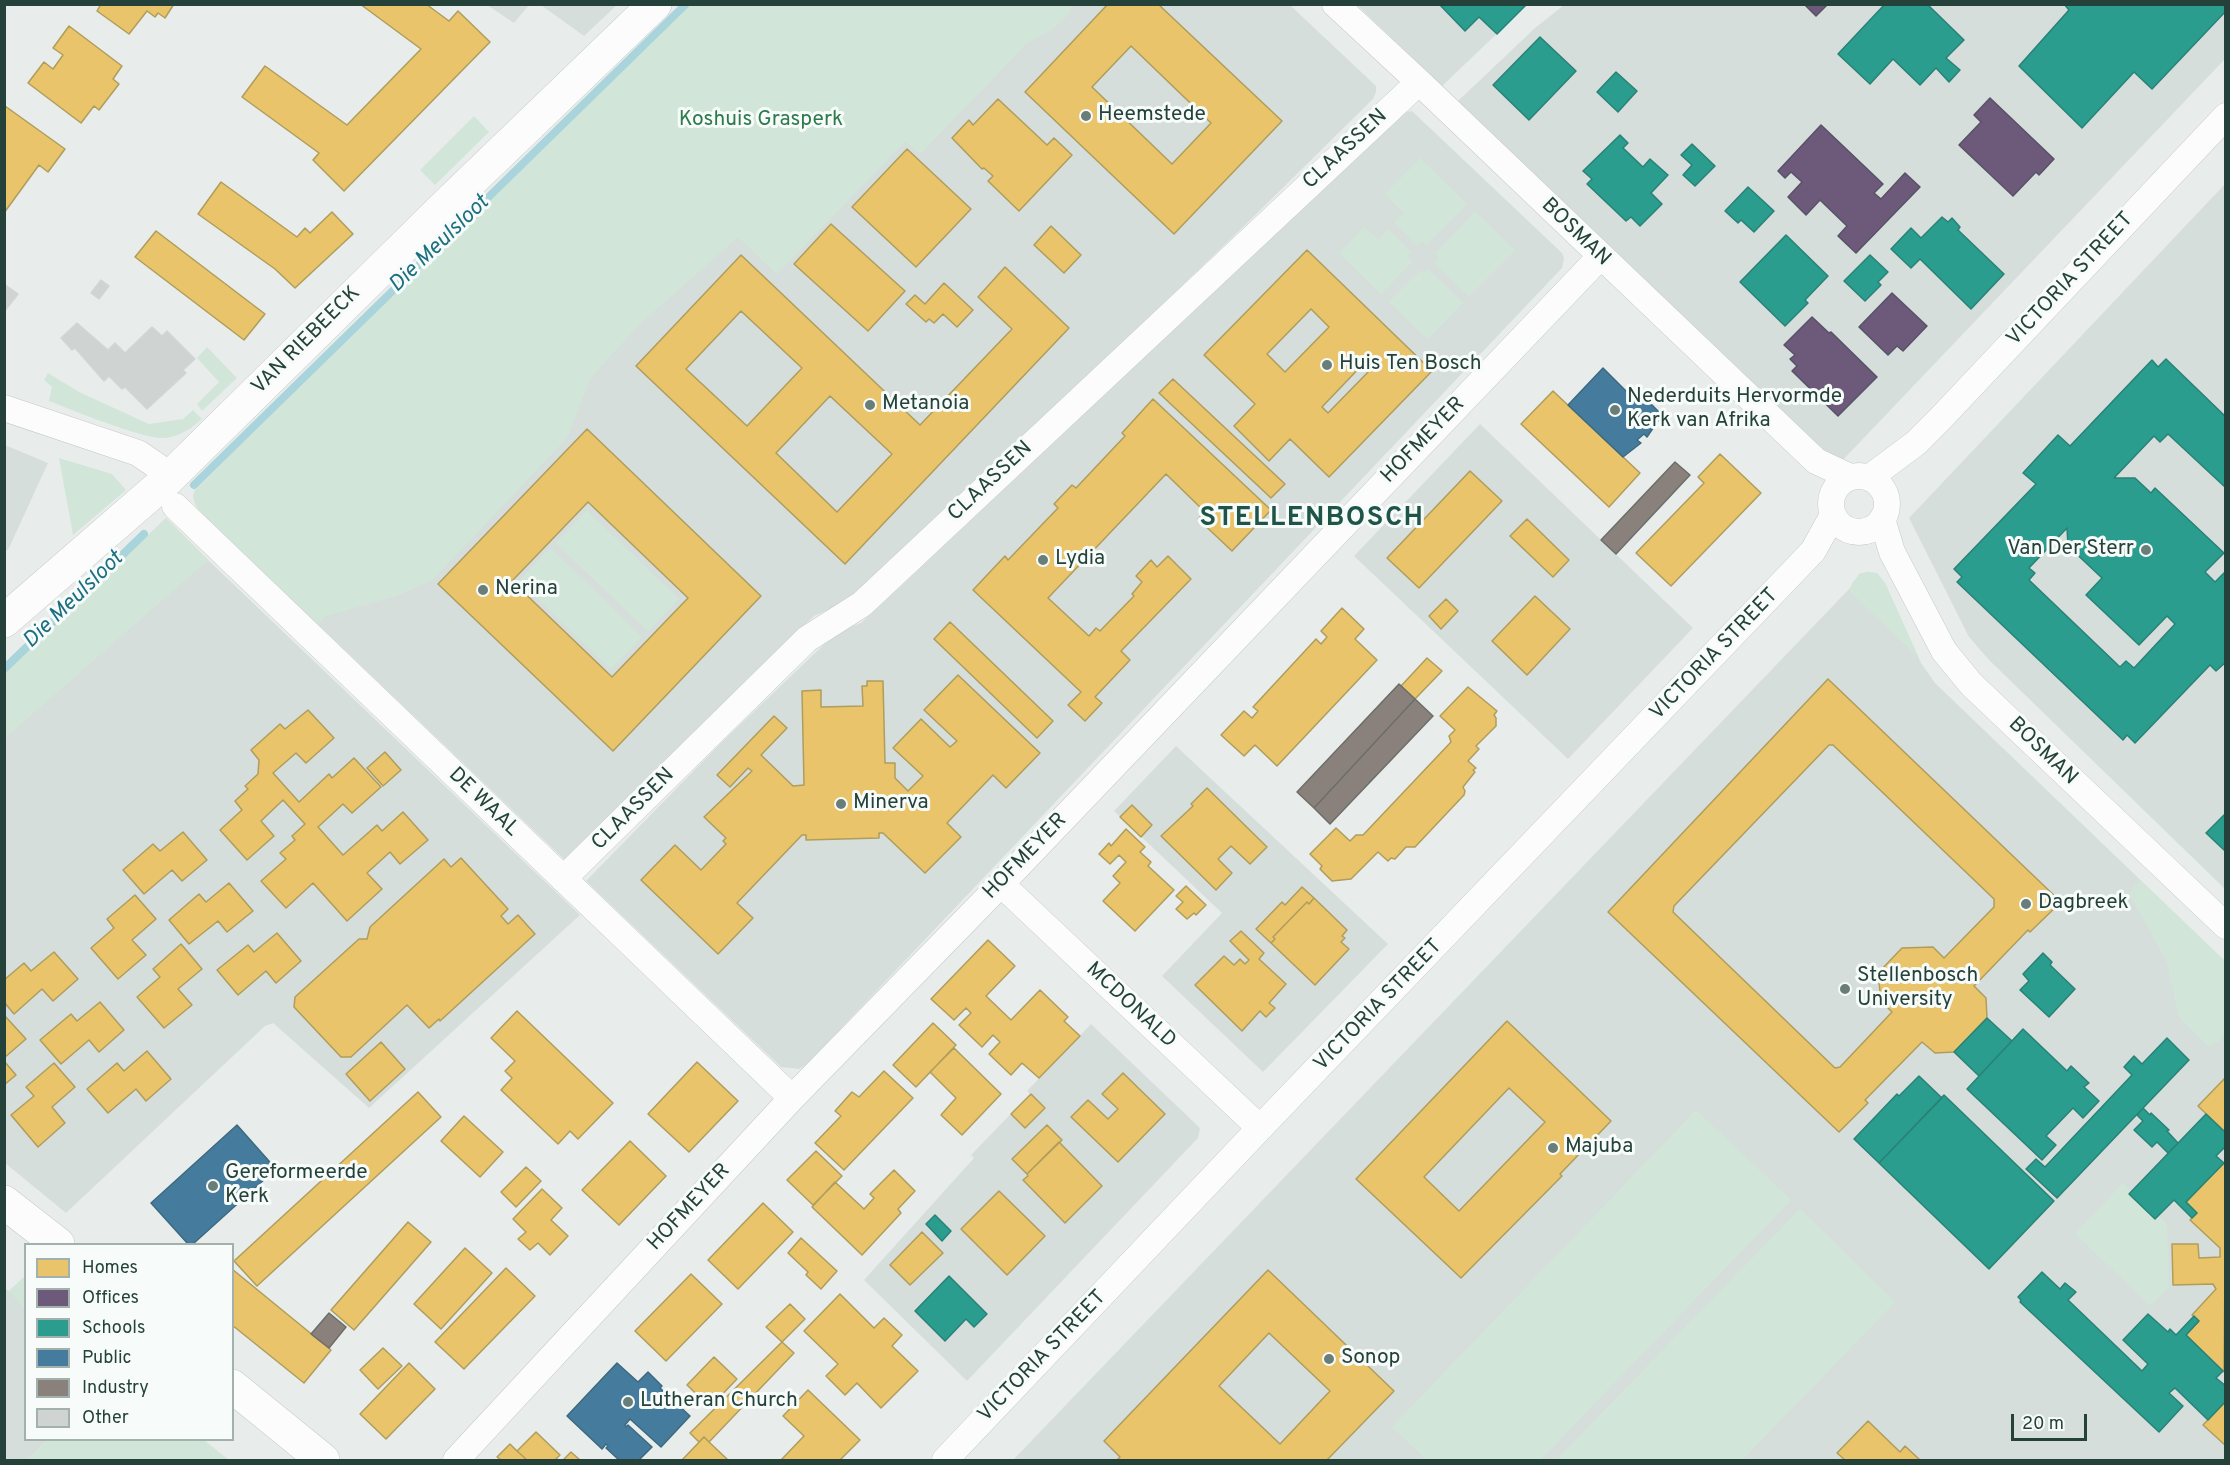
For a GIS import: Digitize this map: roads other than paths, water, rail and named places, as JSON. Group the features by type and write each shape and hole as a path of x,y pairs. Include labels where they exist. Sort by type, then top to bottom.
{"street":[{"name":"VAN RIEBEECK","path":"4,621 172,493 411,239 655,4"},
{"name":"BOSMAN","path":"1335,4 1815,461 1868,483"},
{"name":"CLAASSEN","path":"563,879 807,639 862,604 1419,82"},
{"name":"VICTORIA STREET","path":"1868,483 1916,443 2226,116"},
{"name":"HOFMEYER","path":"456,1461 792,1098 1600,257"},
{"name":"DE WAAL","path":"4,408 138,453 157,466 172,493 563,879 792,1098"},
{"name":"BOSMAN","path":"1815,461 1833,506"},
{"path":"1868,483 1887,507 1868,527 1838,522 1833,506 1836,489 1868,483"},
{"name":"VICTORIA STREET","path":"945,1461 1260,1128 1813,552 1833,506"},
{"name":"BOSMAN","path":"1868,527 1892,552 1944,651 1960,672 2226,926"},
{"name":"VICTORIA STREET","path":"1813,552 1868,527"},
{"name":"MCDONALD","path":"1000,884 1260,1128"},
{"path":"4,1202 55,1243"},
{"path":"234,1388 323,1461"}],"waterway":[{"name":"Die Meulsloot","path":"194,485 686,4"},
{"name":"Die Meulsloot","path":"4,669 144,534"}],"place":[{"name":"Heemstede","path":"1086,116"},
{"name":"Huis Ten Bosch","path":"1327,365"},
{"name":"Metanoia","path":"870,405"},
{"name":"Nederduits Hervormde Kerk van Afrika","path":"1615,410"},
{"name":"Van Der Sterr","path":"2146,550"},
{"name":"Lydia","path":"1043,560"},
{"name":"Nerina","path":"483,590"},
{"name":"Minerva","path":"841,804"},
{"name":"Dagbreek","path":"2026,904"},
{"name":"Stellenbosch University","path":"1845,989"},
{"name":"Majuba","path":"1553,1148"},
{"name":"Gereformeerde Kerk","path":"213,1186"},
{"name":"Sonop","path":"1329,1359"},
{"name":"Lutheran Church","path":"628,1402"}],"district":[{"name":"STELLENBOSCH","path":"1312,520"}],"park label":[{"name":"Koshuis Grasperk","path":"761,121"}]}
